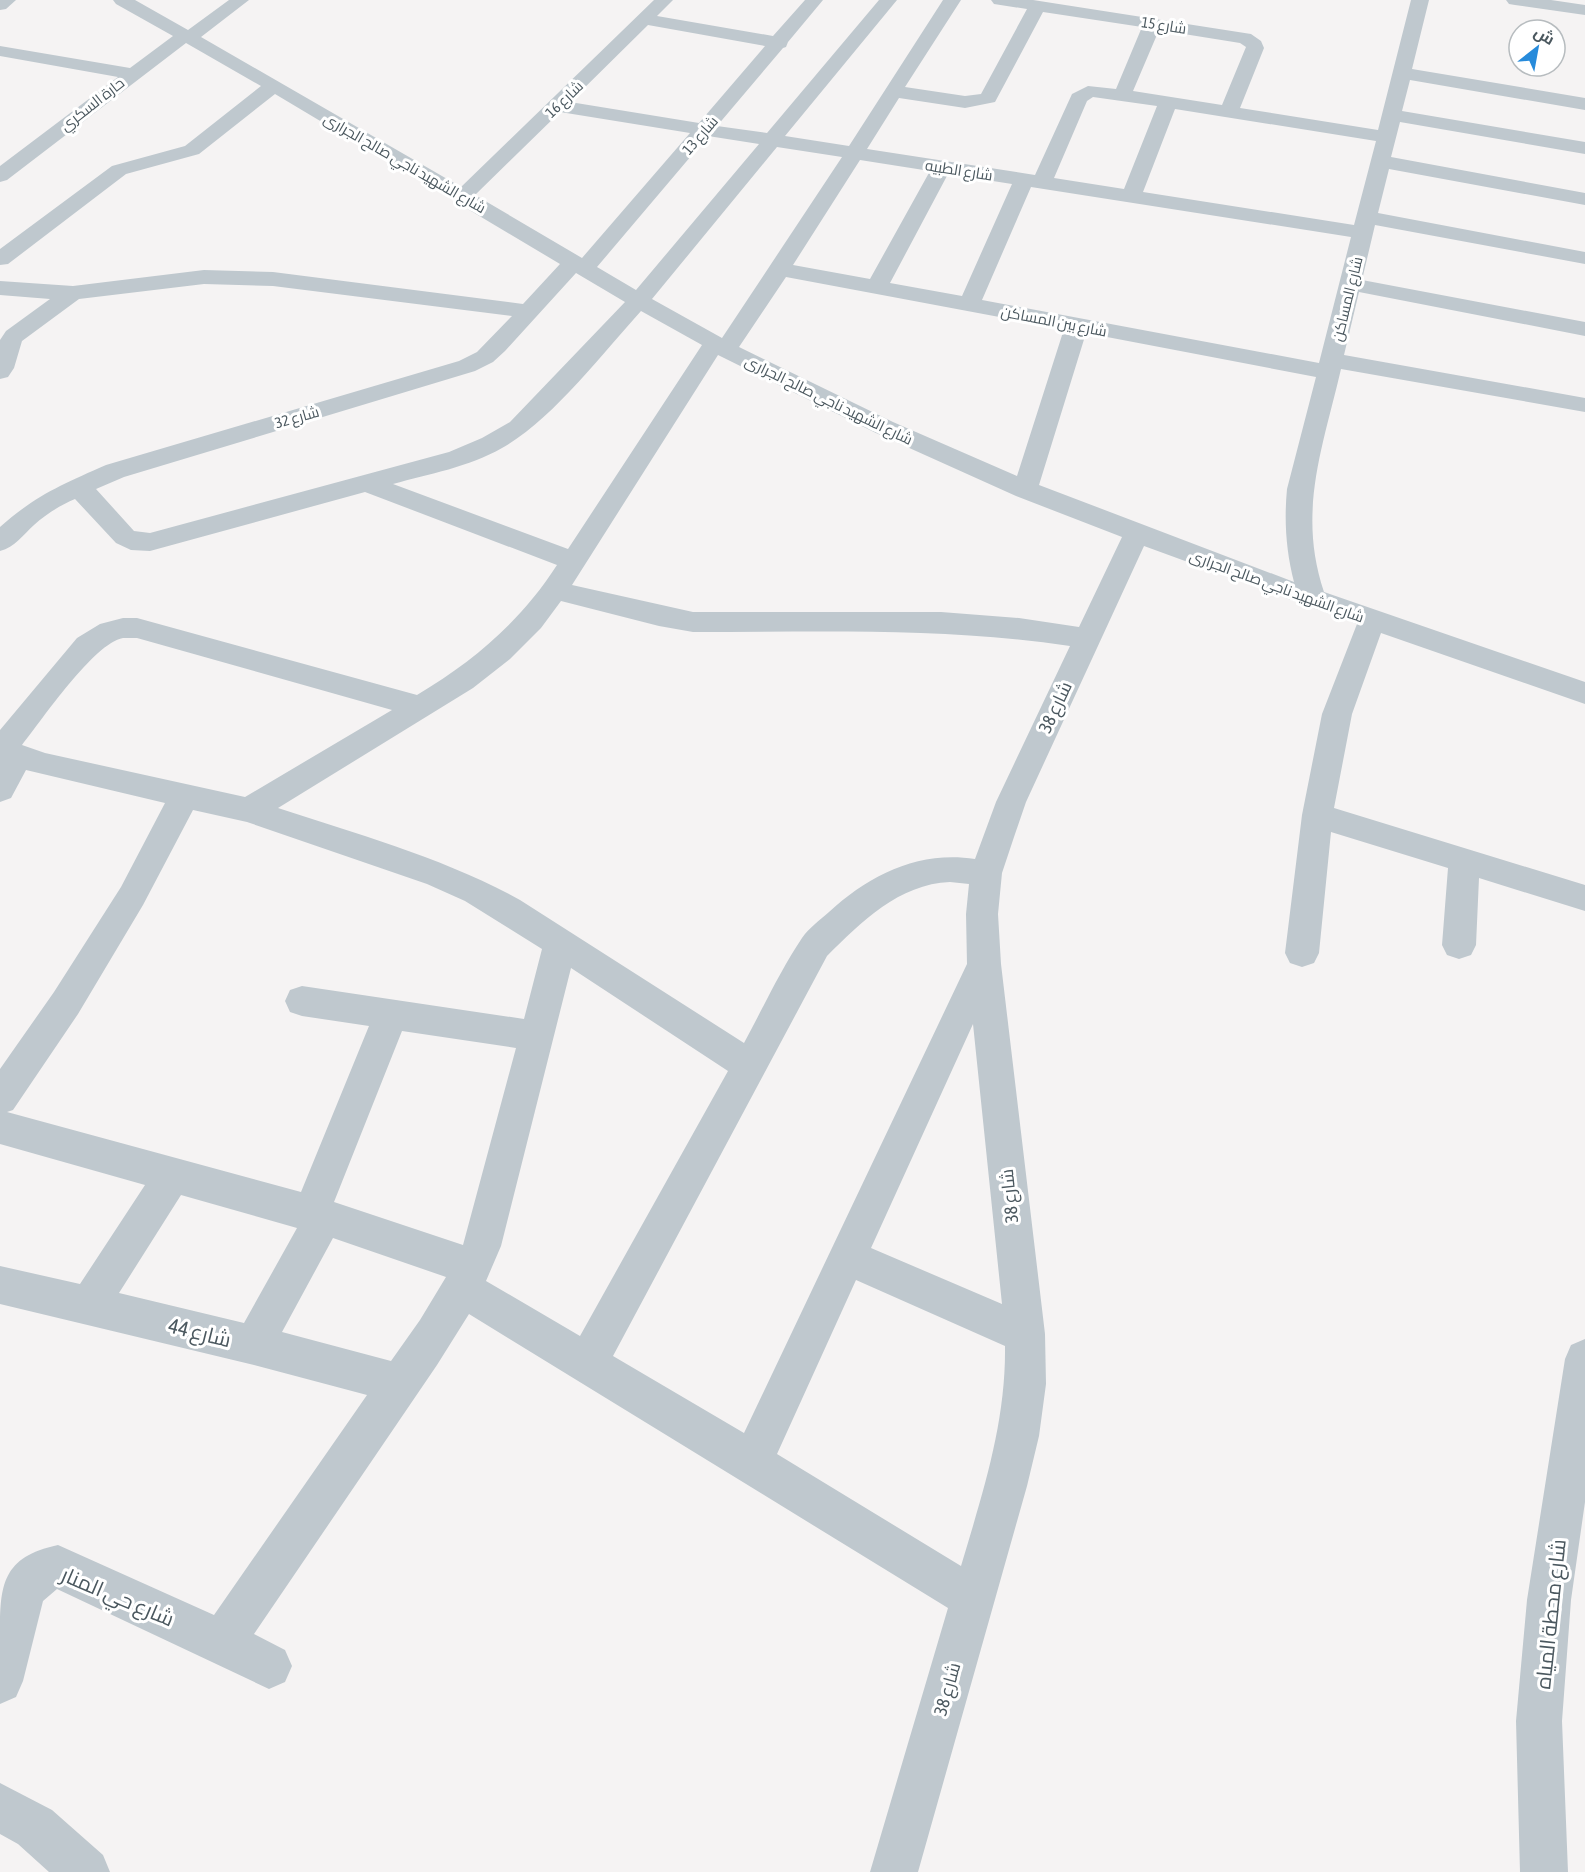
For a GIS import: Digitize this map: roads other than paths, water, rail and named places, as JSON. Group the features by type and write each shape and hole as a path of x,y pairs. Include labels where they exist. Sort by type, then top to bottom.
{"street":[{"path":"0,4 7,0"},
{"name":"شارع الشهيد ناجي صالح الجرارى","path":"122,0 463,196 638,302 719,347 865,419 1025,490 1136,535 1313,600 1585,693"},
{"name":"حارة السكري","path":"0,176 130,74 240,0"},
{"name":"شارع 16","path":"463,196 664,0"},
{"name":"شارع 13","path":"578,266 705,130 814,0"},
{"path":"78,486 125,537 131,541 150,542 458,458 491,444 519,427 638,302 888,0"},
{"path":"249,810 463,681 500,652 531,621 555,590 572,561 719,347 780,269 952,0"},
{"name":"شارع 15","path":"1000,0 1245,38 1255,45 1229,111"},
{"name":"شارع المساكن","path":"1313,600 1303,570 1298,542 1297,514 1300,489 1420,0"},
{"path":"1515,0 1585,10"},
{"path":"893,92 965,102 988,98 1037,6"},
{"path":"644,19 780,43"},
{"path":"1123,94 1153,23"},
{"path":"0,51 130,74"},
{"path":"1402,73 1585,104"},
{"path":"0,259 119,170 192,150 273,86"},
{"path":"969,304 1079,98 1088,92 1123,94 1386,137"},
{"path":"1131,197 1169,101"},
{"name":"شارع الطبيه","path":"556,106 1131,197 1365,225 1585,258"},
{"path":"1392,115 1585,148"},
{"path":"1380,161 1585,199"},
{"path":"877,287 942,167"},
{"name":"شارع 32","path":"0,542 27,517 78,486 115,471 467,366 485,357 528,311 578,266"},
{"name":"شارع بين المساكن","path":"780,269 1077,325 1585,405"},
{"path":"0,288 73,293 170,280 238,277 528,311"},
{"path":"1351,284 1585,329"},
{"path":"0,372 4,366 7,345 14,336 73,293"},
{"path":"1025,490 1077,325"},
{"path":"366,483 572,561"},
{"name":"شارع 38","path":"894,1872 1006,1486 1018,1436 1026,1384 1024,1334 984,964 982,914 986,873 1011,802 1136,535"},
{"path":"555,590 659,616 693,622 941,622 1019,628 1087,638"},
{"path":"1302,953 1317,815 1337,714 1372,620"},
{"path":"0,790 6,752 87,645 97,636 124,627 137,628 422,707"},
{"path":"6,752 184,797 249,810 438,875 476,892 749,1065"},
{"path":"0,1098 66,1003 132,896 184,797"},
{"path":"1317,815 1585,898"},
{"path":"1459,945 1464,860"},
{"path":"587,1363 815,946 845,916 883,889 913,873 946,868 986,873"},
{"path":"222,1642 399,1383 424,1352 468,1278 482,1246 560,944"},
{"path":"752,1462 984,964"},
{"path":"302,1001 537,1035"},
{"path":"254,1345 317,1215 390,1014"},
{"path":"0,1127 317,1215 468,1278 587,1363 974,1598"},
{"path":"89,1305 173,1174"},
{"path":"848,1257 1024,1334"},
{"name":"شارع 44","path":"0,1285 254,1345 399,1383"},
{"name":"شارع محطة المياه","path":"1544,1872 1539,1721 1548,1600 1585,1359"},
{"name":"شارع حي المنار","path":"0,1681 24,1590 33,1578 44,1570 58,1567 269,1666"},
{"path":"0,1807 35,1827 86,1872"}]}
